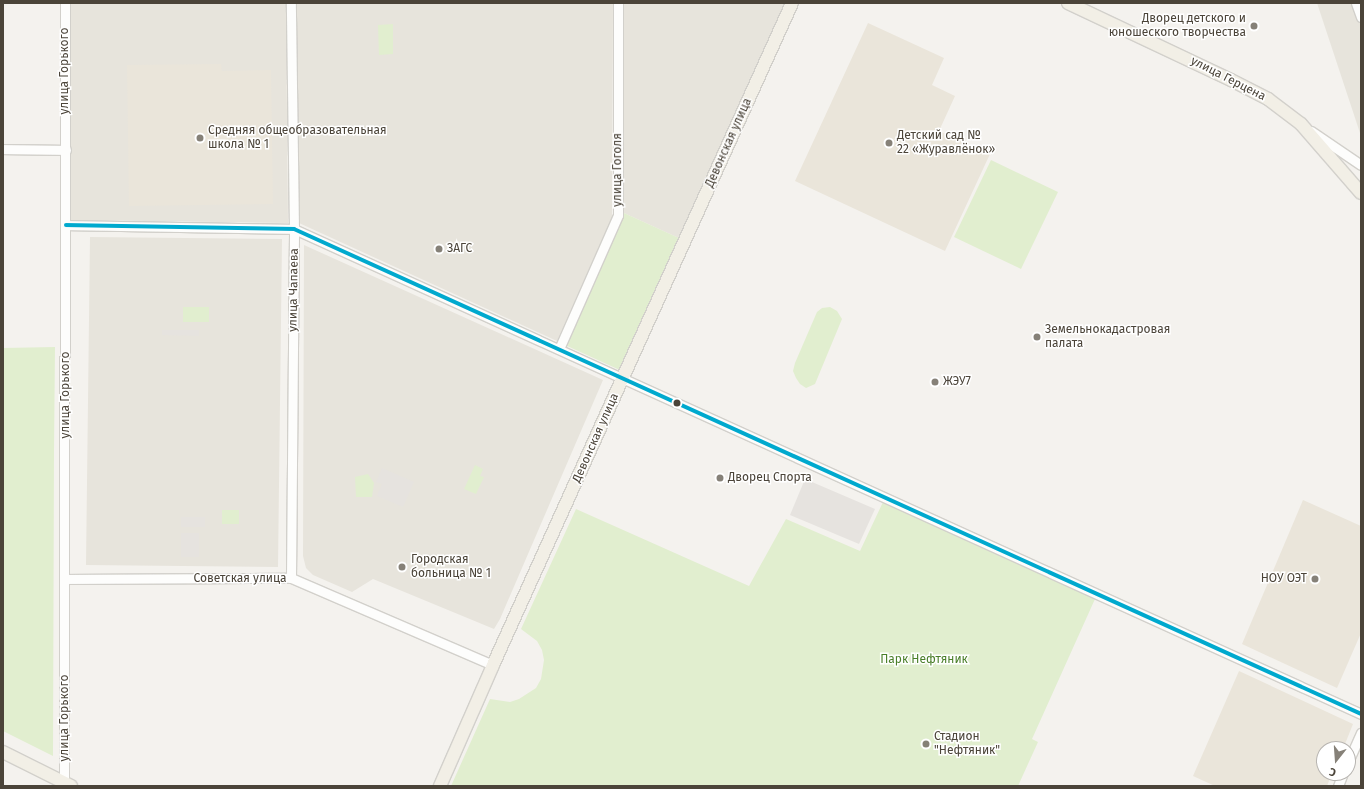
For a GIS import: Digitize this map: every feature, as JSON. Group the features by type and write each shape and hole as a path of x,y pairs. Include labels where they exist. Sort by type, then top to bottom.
{"main road":[{"name":"Девонская улица","path":"440,786 493,665 792,3"},
{"name":"улица Герцена","path":"1068,3 1268,99 1301,124 1361,193"},
{"path":"3,752 67,785"}],"street":[{"name":"улица Горького","path":"65,3 67,785"},
{"name":"улица Чапаева","path":"291,3 294,229 291,578"},
{"name":"улица Гоголя","path":"559,349 618,215 618,3"},
{"path":"1356,3 1361,17"},
{"path":"1301,124 1361,165"},
{"path":"3,149 66,150"},
{"path":"66,225 294,229 1361,714"},
{"name":"Советская улица","path":"66,580 291,578 493,665"},
{"path":"1356,744 1361,733"}],"shaded area":[{"path":"70,3 286,3 288,223 71,220"},
{"path":"296,3 613,3 612,217 557,341 299,223"},
{"path":"624,3 785,3 681,239 624,213"},
{"path":"1317,3 1361,3 1361,136"},
{"name":"Детский сад № 22 «Журавлёнок»","path":"868,23 944,58 932,85 955,96 939,131 990,154 945,251 795,181"},
{"name":"Средняя общеобразовательная школа № 1","path":"221,64 222,71 271,70 273,204 129,206 127,65"},
{"path":"90,237 282,239 278,567 86,565"},
{"path":"304,245 603,380 500,619 494,629 373,579 352,592 313,575 306,568 303,556"},
{"path":"162,330 199,330 199,336 162,335"},
{"path":"382,468 414,482 403,507 377,496 382,484 376,482"},
{"path":"805,479 875,509 859,544 790,515"},
{"name":"НОУ ОЭТ","path":"1303,500 1361,526 1361,633 1337,688 1242,644"},
{"path":"181,517 205,517 205,527 181,527"},
{"path":"181,533 199,533 199,557 181,557"},
{"path":"1239,671 1353,724 1346,741 1316,741 1316,781 1329,781 1327,786 1215,786 1193,776"}],"green space":[{"path":"393,24 393,54 379,55 378,25"},
{"path":"991,160 1058,192 1021,269 954,237"},
{"path":"624,213 681,239 622,371 565,345"},
{"path":"183,307 209,307 209,322 183,322"},
{"path":"830,307 837,311 842,319 815,384 806,388 800,384 796,378 793,371 795,363 817,312 822,308"},
{"path":"55,347 53,756 3,731 3,348"},
{"path":"475,465 483,469 480,476 484,477 476,494 464,489"},
{"path":"368,474 374,483 372,497 356,497 355,477"},
{"name":"Парк Нефтяник","path":"883,502 1095,599 1032,739 1038,742 1018,786 451,786 490,699 510,702 519,699 536,688 541,679 544,660 542,650 537,641 521,629 576,509 749,586 786,519 860,551"},
{"path":"222,510 239,510 239,524 222,524"}],"transit line":[{"path":"66,225 294,229 1361,714"}],"place":[{"name":"Дворец детского и юношеского творчества","path":"1254,26"},
{"name":"Средняя общеобразовательная школа № 1","path":"200,138"},
{"name":"Детский сад № 22 «Журавлёнок»","path":"889,143"},
{"name":"ЗАГС","path":"439,249"},
{"name":"Земельнокадастровая палата","path":"1037,337"},
{"name":"ЖЭУ7","path":"935,382"},
{"name":"Дворец Спорта","path":"720,478"},
{"name":"Городская больница № 1","path":"402,567"},
{"name":"НОУ ОЭТ","path":"1315,579"},
{"name":"Стадион \"Нефтяник\"","path":"926,744"}]}
